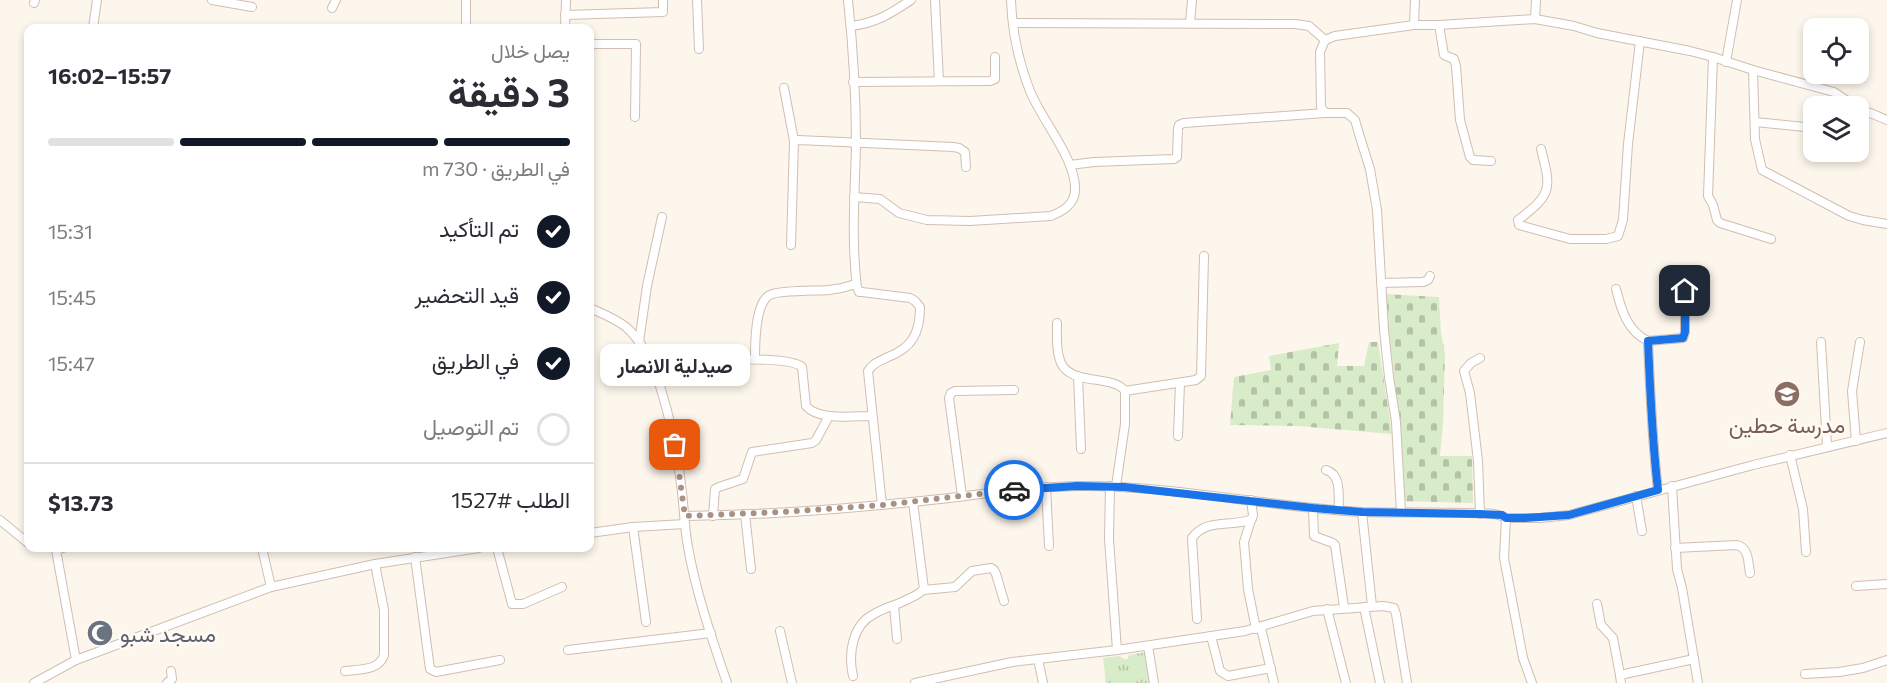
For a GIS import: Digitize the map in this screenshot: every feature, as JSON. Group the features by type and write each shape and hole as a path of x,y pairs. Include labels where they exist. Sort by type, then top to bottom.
{"street":[{"path":"94,24 97,0"},
{"path":"212,0 252,7"},
{"path":"332,8 336,0"},
{"path":"466,0 466,24"},
{"path":"565,24 566,0"},
{"path":"565,15 663,12 663,0"},
{"path":"697,0 699,50"},
{"path":"848,0 856,142 854,197 856,284 859,292 910,298 920,307 915,335 910,345 905,350 870,368 868,375 882,505"},
{"path":"851,26 870,24 911,0"},
{"path":"935,0 939,81"},
{"path":"854,197 880,199 899,213 927,220 970,221 1051,216 1062,211 1073,201 1075,181 1070,165 1043,119 1030,90 1015,39 1011,0"},
{"path":"1190,24 1192,0"},
{"path":"1414,25 1415,0"},
{"path":"1535,19 1536,0"},
{"path":"1726,62 1737,0"},
{"path":"1325,113 1321,107 1320,94 1320,52 1325,40 1335,36 1414,25 1535,19 1713,57 1834,92 1840,96"},
{"path":"1013,23 1295,24 1309,26 1325,40"},
{"path":"1439,25 1444,55 1454,59 1456,66 1460,120 1470,156 1473,160 1491,161"},
{"path":"1541,149 1548,178 1547,188 1540,201 1518,220 1519,225 1578,239 1606,240 1618,236 1623,220 1628,144 1640,41"},
{"path":"594,44 636,44 635,117"},
{"path":"853,82 994,80 995,57"},
{"path":"1713,57 1708,196 1720,223 1772,238"},
{"path":"1753,70 1757,151 1760,165 1765,173 1849,216 1887,224"},
{"path":"784,87 794,141 791,245"},
{"path":"1869,112 1887,120"},
{"path":"1070,165 1174,159 1177,157 1178,128 1184,123 1325,113 1347,113 1355,120 1370,169 1377,210 1389,377 1396,422 1401,512"},
{"path":"1755,122 1803,127"},
{"path":"794,141 958,148 965,152 966,167"},
{"path":"639,342 647,286 663,217"},
{"path":"1125,391 1196,380 1202,373 1204,256"},
{"path":"1381,283 1423,282 1430,276"},
{"path":"755,359 759,316 763,302 769,295 778,292 830,290 856,284"},
{"path":"1616,289 1628,323 1637,335 1648,341 1683,338 1685,291"},
{"path":"594,310 624,326 639,342 651,363 672,425 694,574 728,683"},
{"path":"1057,323 1059,358 1066,369 1078,376 1118,384 1125,391 1125,424 1113,486 1109,539 1117,650"},
{"path":"1648,341 1650,411 1658,490"},
{"path":"1821,342 1827,446"},
{"path":"1856,441 1852,391 1860,342"},
{"path":"1480,358 1464,371 1470,393 1478,461 1480,514"},
{"path":"651,363 755,359 798,364 801,367 806,406 816,414 872,416"},
{"path":"1078,376 1082,449"},
{"path":"1178,436 1180,383"},
{"path":"962,496 949,398 951,393 955,391 1014,390"},
{"path":"713,516 715,489 743,479 752,452 812,442 816,440 829,416"},
{"path":"594,532 713,516 882,505 1046,487 1113,486 1362,512 1480,514 1502,515 1506,518 1540,518 1569,515 1790,455 1887,433"},
{"path":"1790,455 1803,509 1806,552"},
{"path":"1326,470 1337,479 1339,510"},
{"path":"1672,486 1677,569 1698,683"},
{"path":"1046,487 1049,546"},
{"path":"1636,496 1642,531"},
{"path":"1251,501 1253,515 1244,542 1248,590 1274,683"},
{"path":"913,502 923,590"},
{"path":"1313,508 1314,536 1335,545 1344,608"},
{"path":"1362,512 1368,607 1380,683"},
{"path":"745,514 751,569"},
{"path":"1506,518 1504,558 1523,658 1532,683"},
{"path":"0,520 24,541"},
{"path":"1197,619 1192,538 1196,532 1210,524 1251,520"},
{"path":"633,527 646,622"},
{"path":"1675,548 1742,546 1746,551 1750,573"},
{"path":"59,552 76,660"},
{"path":"263,552 271,588"},
{"path":"34,683 76,660 271,588 418,554 438,552"},
{"path":"498,552 512,604 523,604 562,587"},
{"path":"418,554 430,669 436,672 500,660"},
{"path":"345,671 375,667 382,661 384,655 384,610 375,564"},
{"path":"853,676 853,643 861,625 873,614 894,606 923,590 955,587 972,571 991,568 996,574 1004,601"},
{"path":"1856,586 1887,584"},
{"path":"1597,604 1601,625 1612,638 1620,679 1694,659"},
{"path":"894,606 897,639"},
{"path":"915,683 953,679 1038,659 1148,646 1258,628 1313,611 1388,606 1394,608 1407,683"},
{"path":"1327,609 1346,683"},
{"path":"780,631 792,683"},
{"path":"568,650 711,633"},
{"path":"1211,636 1220,671 1224,675 1271,668"},
{"path":"1148,646 1154,683"},
{"path":"1038,659 1043,683"},
{"path":"1805,674 1863,668 1887,660"},
{"path":"167,683 172,679 171,671"}],"green space":[{"path":"1384,294 1439,297 1441,333 1445,353 1440,456 1472,456 1473,503 1400,501 1396,392"},
{"path":"1369,342 1378,342 1392,434 1298,426 1230,425 1234,377 1271,370 1269,356 1339,343 1337,366 1364,366"},
{"path":"1146,652 1152,683 1106,683 1103,658 1119,656 1126,660 1129,655"}],"way so far":[{"path":"675,445 685,516 882,505 1014,490"}],"place":[{"name":"مدرسة حطين","path":"1787,394"},
{"name":"صيدلية الانصار","path":"675,445"},
{"name":"مسجد شبو","path":"100,633"}],"route":[{"path":"1014,490 1077,486 1124,487 1362,512 1438,512 1502,515 1506,518 1569,515 1658,490 1650,411 1648,341 1683,338 1685,335 1685,291"}]}
